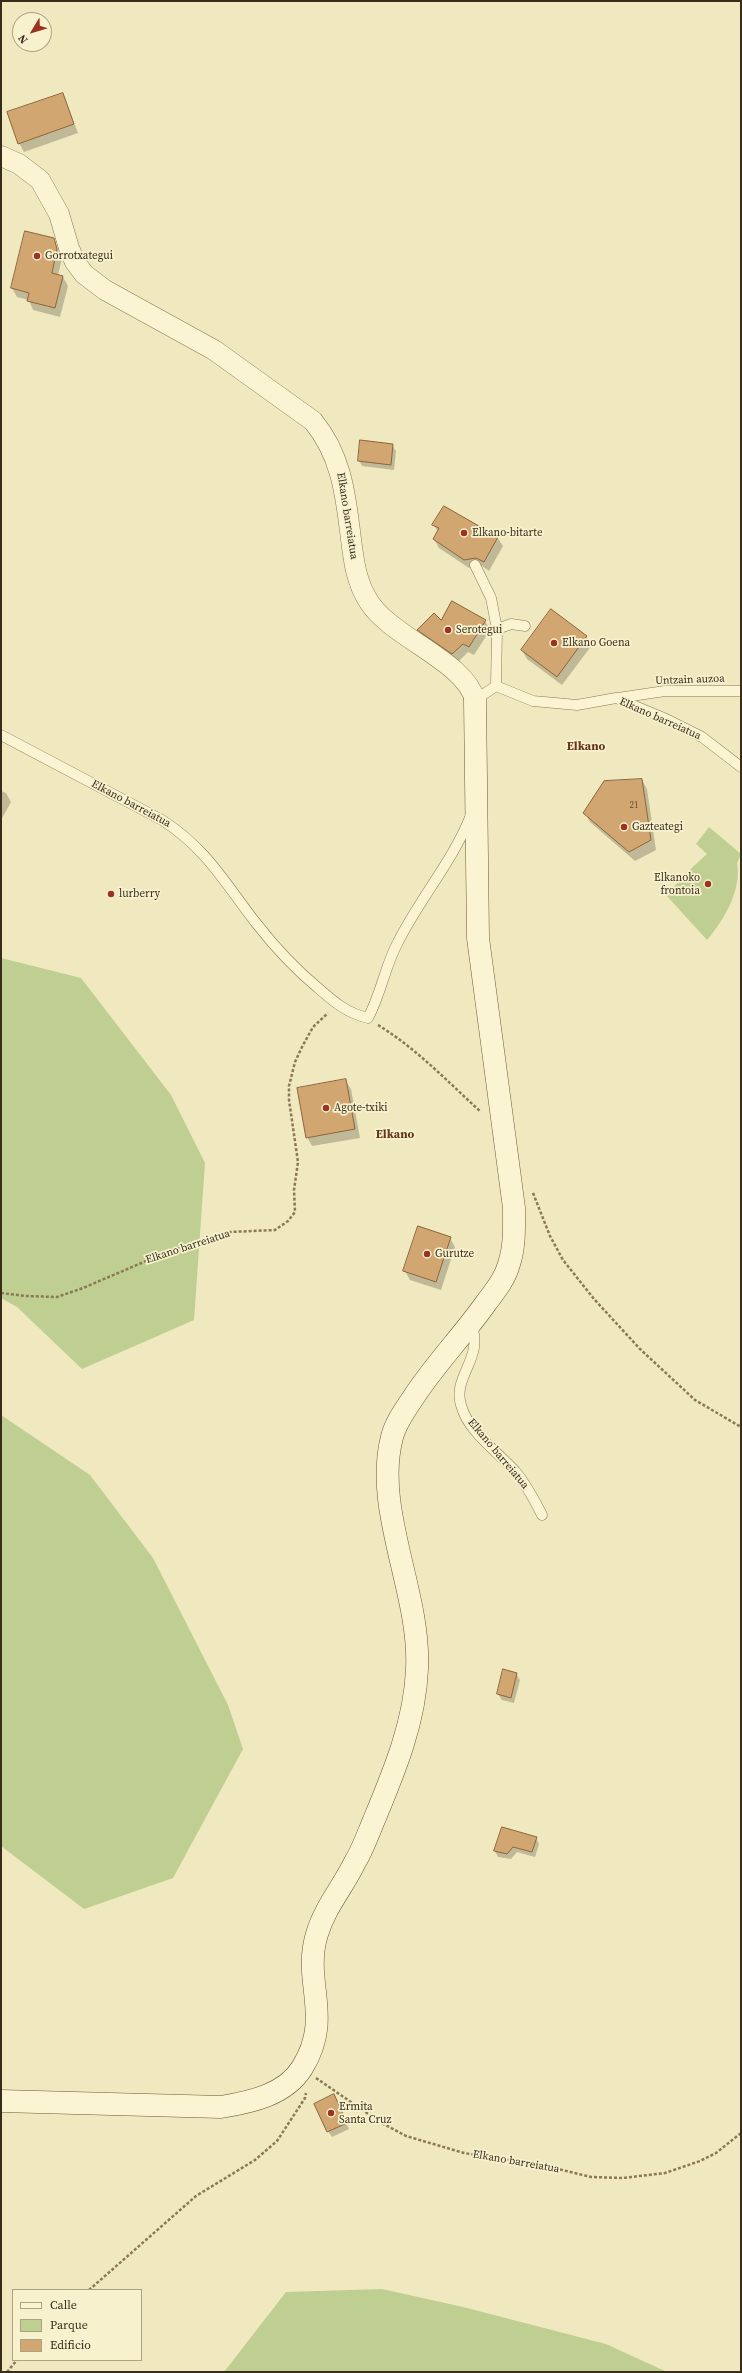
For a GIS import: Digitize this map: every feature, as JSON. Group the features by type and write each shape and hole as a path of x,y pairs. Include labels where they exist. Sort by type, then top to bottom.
{"street":[{"name":"Elkano barreiatua","path":"1,156 19,164 40,180 59,214 69,248 75,262 84,274 105,290 214,350 313,421 325,436 339,464 354,562 359,581 369,602 381,617 400,633 453,670 473,692 474,700"},
{"path":"1,2101 222,2107 246,2103 272,2094 305,2072 318,2026 313,1964 314,1943 317,1932 329,1905 356,1862 382,1800 402,1748 416,1685 418,1659 415,1628 389,1499 386,1466 392,1434 424,1382 471,1324 502,1279 509,1266 514,1240 514,1208 478,938 474,700"}],"lane":[{"path":"474,700 496,686 497,629 491,598 475,565"},
{"path":"497,629 511,624 525,626"},
{"name":"Elkano barreiatua","path":"496,686 533,701 577,705 616,698 664,718 702,737 741,767"},
{"name":"Untzain auzoa","path":"616,698 665,691 741,691"},
{"name":"Elkano barreiatua","path":"1,735 162,820 182,834 221,874 255,922 279,950 337,1005 356,1016 368,1018"},
{"path":"368,1018 382,987 397,942 447,865 476,802"},
{"name":"Elkano barreiatua","path":"471,1324 475,1333 474,1348 471,1361 461,1383 459,1395 461,1407 477,1432 522,1479 542,1514"}],"path":[{"name":"Elkano barreiatua","path":"1,1293 57,1297 83,1288 172,1250 202,1243 230,1232 275,1230 288,1221 295,1212 294,1190 298,1162 289,1100 291,1074 295,1062 313,1027 337,1005"},
{"path":"368,1018 397,1037 425,1060 487,1118"},
{"path":"530,1188 550,1236 563,1260 594,1299 640,1349 695,1400 741,1427"},
{"name":"Elkano barreiatua","path":"305,2072 332,2088 380,2122 406,2136 464,2153 550,2167 591,2177 623,2178 665,2173 700,2161 716,2153 741,2133"},
{"path":"90,2289 196,2196 255,2160 277,2141 306,2098 305,2072"},
{"path":"7,2372 16,2361"}],"green space":[{"name":"Elkanoko frontoia","path":"709,827 741,854 737,863 737,884 734,894 720,923 707,940 667,896 682,877 707,854 696,844"},
{"path":"1,958 81,978 171,1095 205,1163 194,1320 82,1369 17,1307 1,1298"},
{"path":"1,1415 90,1475 153,1558 228,1705 243,1749 173,1878 84,1909 1,1846"},
{"path":"382,2289 463,2307 606,2344 667,2372 224,2372 286,2292"}],"building":[{"path":"63,93 74,124 18,144 7,112"},
{"name":"Gorrotxategui","path":"25,231 54,238 57,249 52,273 63,276 55,308 27,301 29,293 11,288"},
{"path":"360,440 393,444 391,465 358,461"},
{"name":"Elkano-bitarte","path":"444,506 498,537 484,562 476,558 464,560 433,539 439,528 432,525"},
{"name":"Serotegui","path":"452,601 486,620 469,647 463,644 452,654 417,630 434,613 441,620"},
{"name":"Elkano Goena","path":"551,609 587,636 557,677 521,650"},
{"name":"Gazteategi","path":"642,779 651,840 629,852 583,813 604,781"},
{"name":"Agote-txiki","path":"346,1079 355,1129 306,1138 297,1088"},
{"name":"Gurutze","path":"418,1226 451,1237 436,1282 403,1271"},
{"path":"503,1669 517,1673 511,1698 497,1694"},
{"path":"502,1827 537,1837 532,1852 513,1847 507,1854 494,1851"},
{"name":"Ermita Santa Cruz","path":"334,2094 347,2123 327,2132 314,2104"}],"place":[{"name":"Gorrotxategui","path":"37,256"},
{"name":"Elkano-bitarte","path":"464,533"},
{"name":"Serotegui","path":"448,630"},
{"name":"Elkano Goena","path":"554,643"},
{"name":"Gazteategi","path":"624,827"},
{"name":"Elkanoko frontoia","path":"708,884"},
{"name":"lurberry","path":"111,894"},
{"name":"Agote-txiki","path":"326,1108"},
{"name":"Gurutze","path":"427,1254"},
{"name":"Ermita Santa Cruz","path":"331,2113"}],"district":[{"name":"Elkano","path":"586,747"},
{"name":"Elkano","path":"395,1135"}]}
